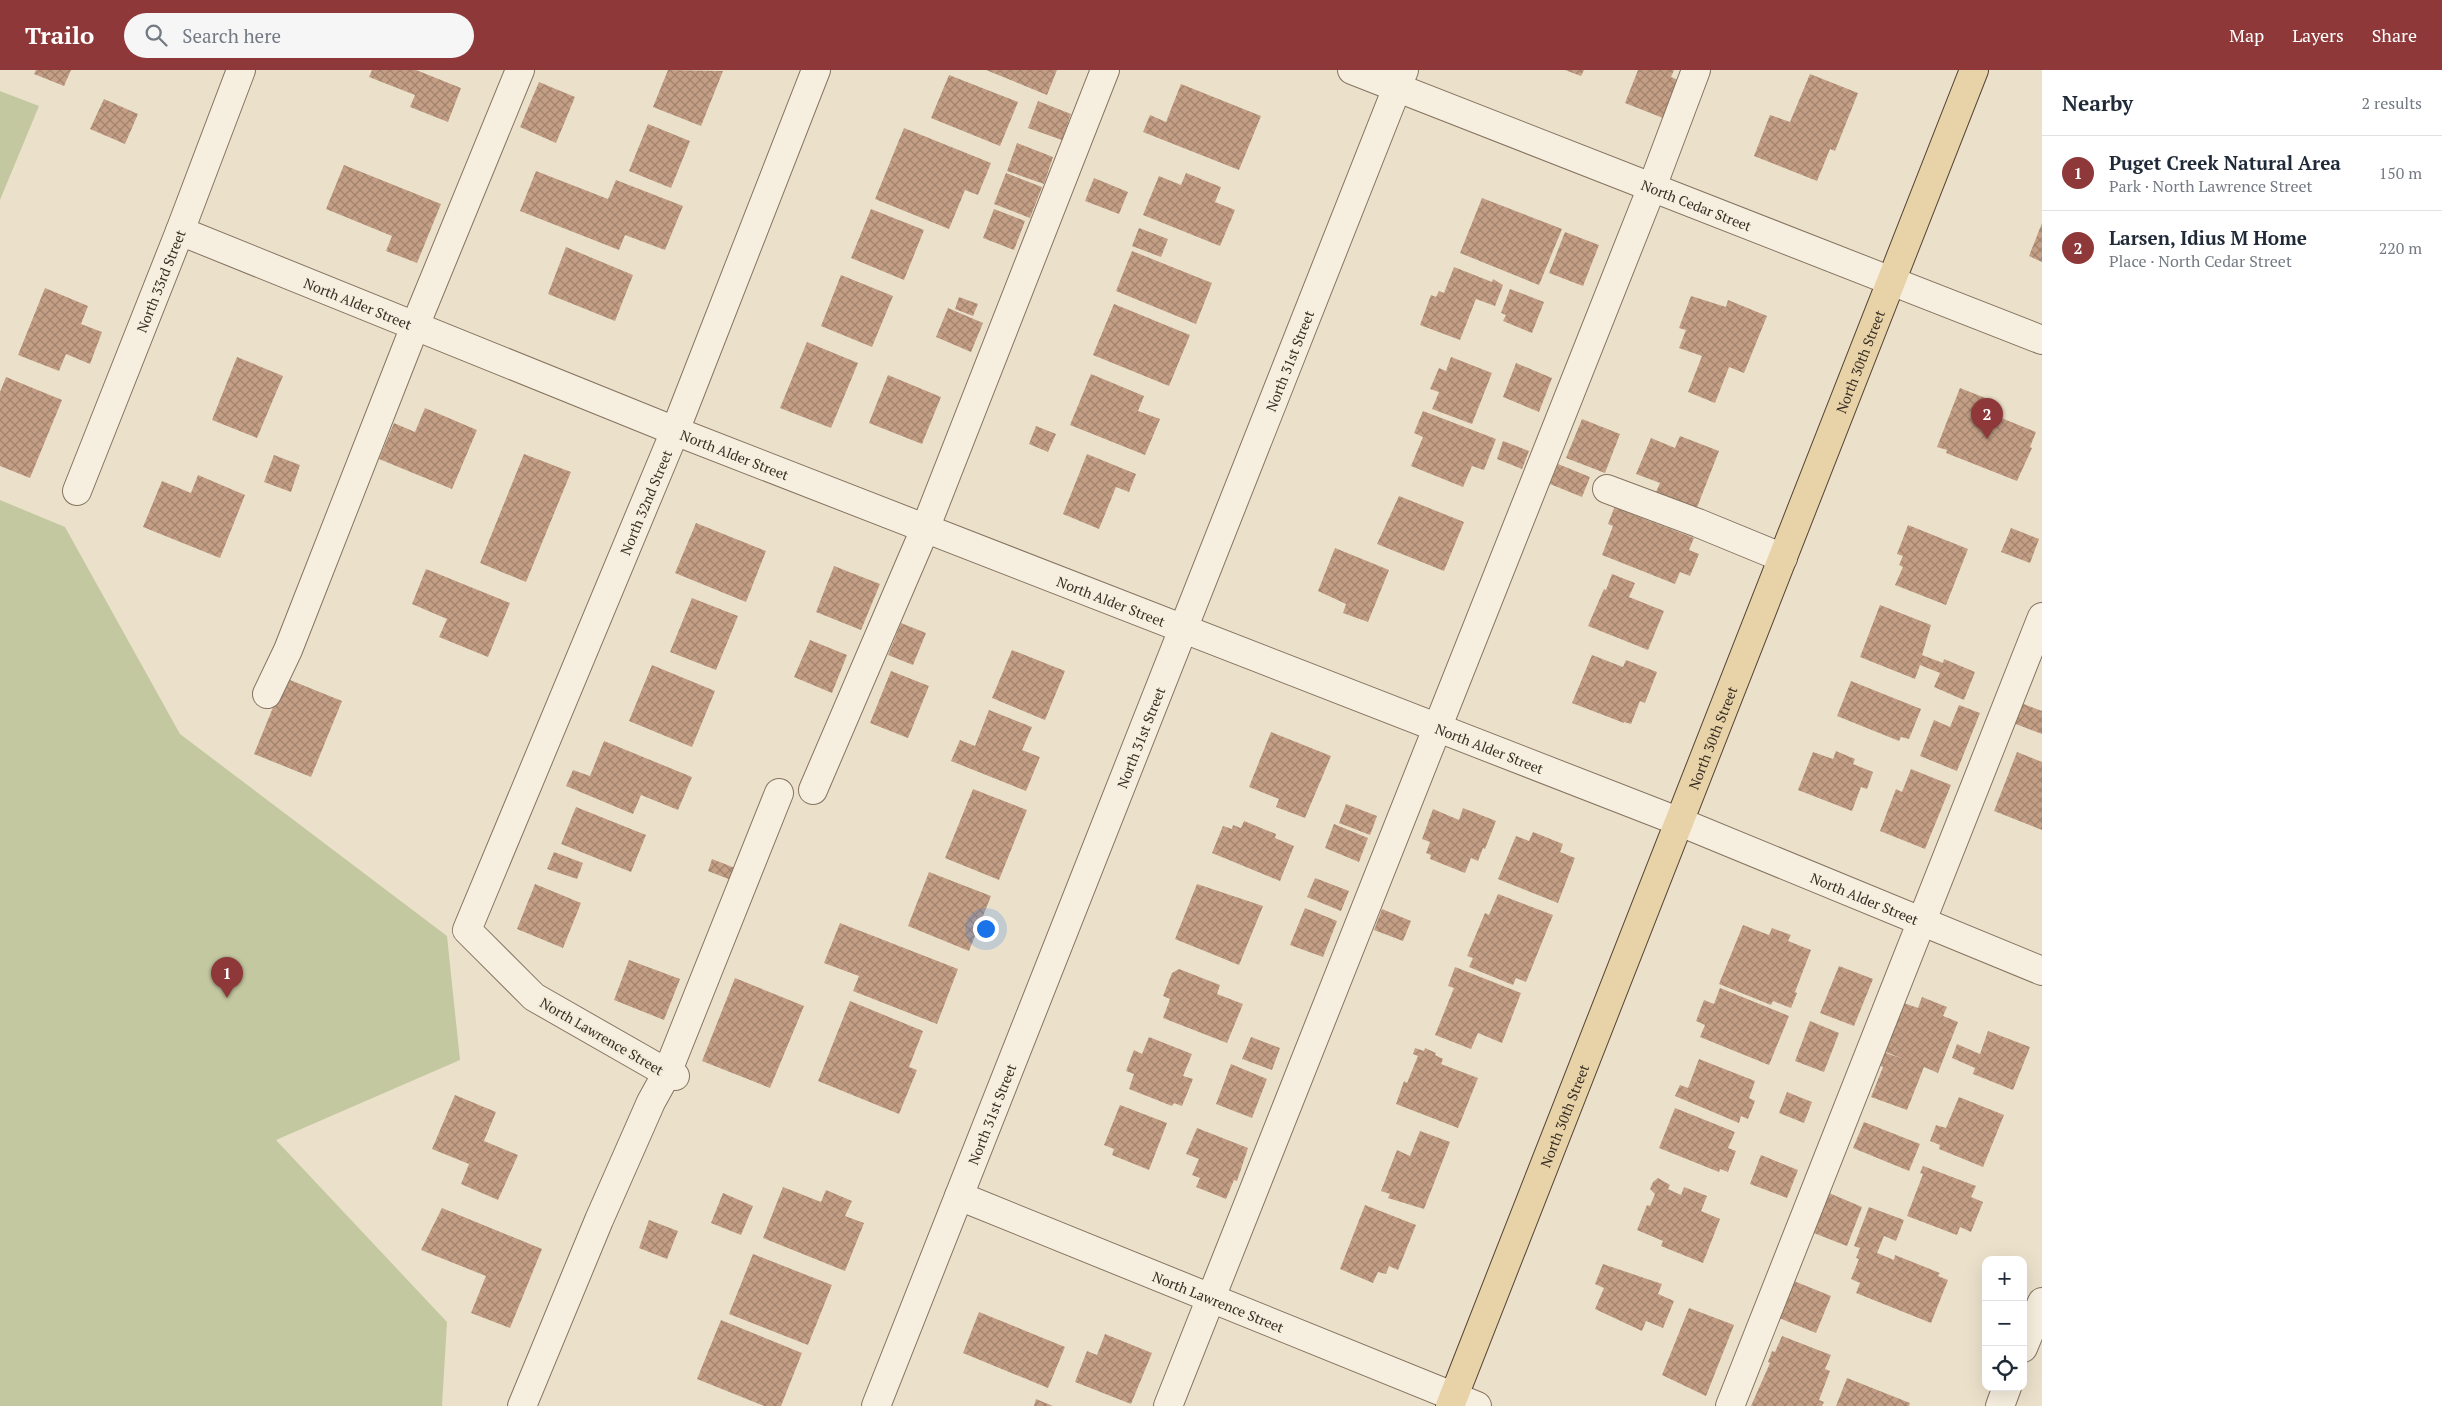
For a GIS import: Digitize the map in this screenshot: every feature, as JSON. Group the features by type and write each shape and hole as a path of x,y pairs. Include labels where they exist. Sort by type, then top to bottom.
{"main road":[{"name":"North 30th Street","path":"1460,1403 1680,822 1974,70"}],"street":[{"name":"North 33rd Street","path":"77,491 180,231 241,70"},
{"path":"267,694 288,650 415,326 520,70"},
{"name":"North 32nd Street","path":"467,930 674,431 816,70"},
{"path":"813,790 925,530 1105,70"},
{"name":"North Cedar Street","path":"1352,70 1400,79 1652,187 2042,340"},
{"path":"1168,1406 1652,187 1696,70"},
{"name":"North 31st Street","path":"876,1406 1400,79"},
{"name":"North Alder Street","path":"180,231 674,431 925,530 1680,822 2042,971"},
{"path":"1607,489 1698,522 1784,558"},
{"path":"1730,1406 2042,617"},
{"path":"522,1406 599,1220 651,1102 671,1075 779,793"},
{"name":"North Lawrence Street","path":"467,930 534,997 671,1075"},
{"name":"North Lawrence Street","path":"959,1196 1211,1298 1460,1403"},
{"path":"2024,1346 2042,1302"},
{"path":"2000,1406 2006,1391"}],"green space":[{"path":"0,91 39,106 0,200"},
{"path":"0,500 65,527 180,734 447,936 460,1060 276,1140 447,1322 442,1406 0,1406"}],"building":[{"path":"36,70 71,70 64,86 34,74"},
{"path":"372,70 416,70 461,88 448,122 410,107 415,95 369,77"},
{"path":"668,70 723,71 701,126 653,107"},
{"path":"986,70 1057,70 1047,95"},
{"path":"1565,70 1584,70 1581,76"},
{"path":"1638,70 1674,70 1671,77 1678,80 1663,118 1625,103"},
{"path":"1810,74 1858,93 1835,151 1830,149 1817,181 1754,156 1770,115 1790,122"},
{"path":"949,75 1018,102 1000,146 931,118"},
{"path":"539,82 575,97 556,143 520,127"},
{"path":"1181,84 1261,116 1239,170 1143,132 1150,115 1166,122"},
{"path":"104,99 138,114 125,144 90,129"},
{"path":"1038,101 1071,114 1062,140 1028,128"},
{"path":"648,124 690,141 671,188 629,171"},
{"path":"904,128 991,163 978,195 965,190 949,229 875,199"},
{"path":"1017,143 1053,157 1044,184 1007,171"},
{"path":"344,165 441,204 417,263 386,251 392,236 326,209"},
{"path":"536,171 608,199 616,180 683,206 665,250 625,235 619,250 520,211"},
{"path":"1006,173 1042,187 1030,218 994,204"},
{"path":"1186,173 1221,187 1215,202 1235,210 1220,246 1143,215 1159,176 1181,185"},
{"path":"1094,178 1128,192 1119,214 1085,201"},
{"path":"1482,198 1562,229 1539,285 1460,253"},
{"path":"871,209 924,230 904,280 851,258"},
{"path":"994,209 1025,221 1014,250 983,238"},
{"path":"2042,223 2042,262 2029,256"},
{"path":"1139,228 1168,239 1161,257 1132,246"},
{"path":"1565,232 1599,245 1583,286 1549,273"},
{"path":"566,247 633,275 615,321 548,294"},
{"path":"1132,251 1212,283 1196,324 1116,291"},
{"path":"1454,267 1492,282 1493,279 1503,285 1495,306 1476,299 1460,340 1420,325 1431,295 1436,297 1439,291 1444,293"},
{"path":"841,275 893,296 872,347 821,326"},
{"path":"45,288 88,306 81,324 102,332 90,364 66,354 59,371 18,355"},
{"path":"1510,289 1544,302 1532,333 1503,321 1506,315 1501,313"},
{"path":"1691,296 1726,307 1728,300 1767,316 1744,373 1729,367 1715,403 1688,392 1702,356 1679,348 1686,330 1679,328"},
{"path":"959,297 978,304 973,316 955,309"},
{"path":"1114,304 1190,335 1169,386 1093,355"},
{"path":"948,308 983,323 971,352 936,337"},
{"path":"807,342 858,363 831,428 780,408"},
{"path":"237,357 283,376 257,438 212,420"},
{"path":"1451,357 1492,373 1472,424 1432,409 1439,392 1430,389 1439,368 1446,371"},
{"path":"1516,363 1552,378 1539,412 1503,397"},
{"path":"1091,374 1144,396 1138,411 1160,419 1145,455 1070,425"},
{"path":"888,375 941,397 922,444 869,423"},
{"path":"6,377 62,400 30,478 0,466 0,392"},
{"path":"1960,388 1993,401 1989,413 2036,432 2030,447 2032,448 2017,481 1946,453 1947,450 1937,447"},
{"path":"425,408 477,430 452,489 379,459 394,423 415,432"},
{"path":"1423,411 1496,439 1484,470 1472,466 1463,487 1411,466 1423,437 1414,433"},
{"path":"1582,419 1620,434 1605,473 1566,458"},
{"path":"1036,426 1056,434 1048,452 1029,444"},
{"path":"1680,436 1719,451 1696,510 1655,494 1660,483 1636,474 1651,438 1675,448"},
{"path":"1503,441 1529,451 1522,469 1497,459"},
{"path":"524,454 571,472 526,582 480,563"},
{"path":"1087,454 1136,474 1129,492 1116,487 1099,529 1063,514"},
{"path":"274,455 300,465 291,492 264,482"},
{"path":"1558,464 1590,477 1582,497 1550,484"},
{"path":"198,475 245,495 220,558 143,527 162,481 191,493"},
{"path":"1399,496 1464,522 1444,571 1377,544"},
{"path":"1616,503 1636,511 1634,515 1694,538 1689,550 1699,554 1690,576 1680,572 1675,584 1602,555 1613,526 1608,524"},
{"path":"696,523 766,551 746,602 675,573"},
{"path":"1908,525 1968,549 1946,605 1895,585 1903,567 1899,565 1903,556 1897,554"},
{"path":"2011,528 2039,539 2030,563 2001,552"},
{"path":"1335,548 1389,570 1368,622 1343,613 1346,604 1318,591"},
{"path":"834,566 880,584 861,630 816,612"},
{"path":"426,569 510,603 488,657 439,637 447,619 412,604"},
{"path":"1612,574 1635,583 1629,597 1664,611 1648,650 1588,626"},
{"path":"692,598 738,616 716,670 670,652"},
{"path":"1880,605 1931,625 1922,655 1943,663 1944,659 1975,672 1964,700 1934,687 1940,673 1920,665 1915,679 1860,657"},
{"path":"901,623 926,633 913,665 888,655"},
{"path":"810,640 847,655 832,693 794,677"},
{"path":"1012,650 1065,671 1045,720 992,698"},
{"path":"1592,655 1623,667 1626,660 1657,672 1645,703 1640,701 1631,724 1572,703"},
{"path":"652,665 715,691 692,747 629,721"},
{"path":"891,671 929,686 908,738 870,723"},
{"path":"285,678 342,701 311,777 254,754"},
{"path":"1851,681 1921,709 1909,739 1901,737 1899,741 1837,716"},
{"path":"2021,703 2042,711 2042,734 2013,723"},
{"path":"1959,705 1980,713 1957,771 1920,756 1934,720 1950,727"},
{"path":"989,710 1032,727 1022,750 1040,757 1026,791 951,761 960,740 975,746"},
{"path":"1271,732 1331,756 1305,818 1276,807 1279,799 1249,787"},
{"path":"604,741 692,777 678,810 641,795 633,814 566,786 573,770 590,776"},
{"path":"1836,751 1855,759 1853,764 1873,772 1867,789 1861,787 1852,811 1798,790 1813,752 1833,759"},
{"path":"2017,752 2042,762 2042,830 1994,811"},
{"path":"1911,769 1951,785 1925,849 1880,831 1896,789 1902,792"},
{"path":"973,789 1027,810 999,880 945,858"},
{"path":"1346,804 1377,816 1370,835 1339,823"},
{"path":"576,807 646,835 631,872 561,844"},
{"path":"1463,808 1496,821 1478,861 1471,858 1465,873 1430,859 1431,855 1426,853 1430,842 1422,839 1433,809 1459,820"},
{"path":"1244,821 1276,834 1275,838 1294,846 1280,881 1212,853 1223,826 1232,829 1233,825 1241,828"},
{"path":"1334,824 1368,838 1359,862 1325,848"},
{"path":"1533,832 1563,844 1560,852 1575,858 1558,903 1498,879 1516,836 1529,841"},
{"path":"554,852 583,863 577,879 547,869"},
{"path":"712,859 735,868 731,880 708,871"},
{"path":"929,872 991,896 969,951 908,926"},
{"path":"1315,878 1349,891 1341,911 1307,897"},
{"path":"535,884 581,903 563,948 517,929"},
{"path":"1197,884 1263,906 1239,965 1175,939"},
{"path":"1498,894 1553,915 1526,982 1516,978 1513,985 1469,967 1473,958 1467,956 1485,913 1489,915"},
{"path":"1305,908 1337,921 1323,957 1290,945"},
{"path":"1382,909 1411,921 1403,941 1374,930"},
{"path":"840,923 958,969 937,1024 853,991 859,976 824,963"},
{"path":"1743,925 1769,935 1772,928 1791,935 1788,941 1811,950 1791,1008 1773,1001 1771,1005 1719,984"},
{"path":"629,960 680,979 664,1020 614,1000"},
{"path":"1839,966 1873,979 1854,1026 1820,1013"},
{"path":"1455,967 1521,993 1502,1043 1478,1033 1471,1049 1435,1035 1454,988 1448,986"},
{"path":"1179,969 1220,985 1217,994 1243,1004 1227,1043 1163,1018 1170,999 1163,996 1172,973"},
{"path":"735,978 804,1006 770,1088 702,1061"},
{"path":"1720,988 1789,1016 1769,1065 1700,1037 1705,1025 1696,1021 1704,1000 1714,1004"},
{"path":"1922,997 1947,1007 1943,1016 1958,1022 1938,1073 1924,1067 1907,1110 1871,1097 1883,1067 1879,1065 1883,1052 1903,1059 1881,1050 1901,1002 1918,1008"},
{"path":"850,1001 923,1031 909,1067 917,1070 899,1114 818,1081"},
{"path":"1810,1021 1839,1033 1824,1072 1795,1061"},
{"path":"1988,1031 2030,1047 2013,1090 1973,1074 1975,1068 1952,1058 1957,1044 1980,1054"},
{"path":"1149,1037 1192,1054 1183,1076 1193,1079 1182,1106 1174,1103 1172,1106 1129,1089 1134,1074 1126,1071 1134,1050 1142,1054"},
{"path":"1251,1037 1280,1048 1272,1070 1242,1059"},
{"path":"1415,1048 1424,1051 1425,1048 1436,1053 1435,1055 1443,1059 1441,1064 1478,1078 1458,1128 1396,1104 1404,1081 1407,1083 1418,1056 1413,1054"},
{"path":"1699,1059 1755,1081 1749,1098 1755,1101 1748,1119 1741,1116 1739,1123 1675,1096 1680,1085 1688,1088"},
{"path":"1231,1064 1267,1079 1252,1118 1216,1104"},
{"path":"1787,1092 1812,1102 1804,1123 1779,1113"},
{"path":"455,1095 496,1112 484,1141 518,1155 498,1200 461,1184 469,1164 432,1149"},
{"path":"1959,1097 2004,1115 1983,1167 1939,1149 1940,1145 1930,1141 1936,1125 1946,1128"},
{"path":"1120,1105 1167,1123 1149,1170 1112,1155 1114,1149 1104,1145"},
{"path":"1675,1108 1735,1132 1728,1148 1736,1151 1728,1172 1720,1169 1719,1172 1659,1148"},
{"path":"1864,1122 1920,1144 1909,1171 1853,1148"},
{"path":"1197,1128 1248,1148 1237,1181 1234,1180 1226,1199 1196,1187 1200,1178 1192,1175 1199,1159 1186,1154"},
{"path":"1420,1131 1450,1142 1424,1209 1388,1198 1390,1194 1381,1191 1397,1150 1410,1156"},
{"path":"1761,1155 1798,1170 1787,1198 1750,1184"},
{"path":"1923,1166 1976,1186 1971,1197 1983,1202 1971,1232 1960,1227 1957,1235 1907,1216 1923,1174 1920,1173"},
{"path":"1658,1178 1670,1185 1668,1189 1681,1195 1684,1187 1707,1196 1701,1211 1720,1219 1703,1263 1661,1246 1663,1241 1637,1230 1647,1205 1650,1206 1655,1194 1650,1189 1653,1182"},
{"path":"783,1187 821,1202 826,1190 852,1201 845,1216 864,1223 845,1271 763,1238"},
{"path":"1822,1190 1862,1207 1847,1246 1806,1230"},
{"path":"723,1193 753,1206 741,1235 711,1223"},
{"path":"1365,1205 1416,1225 1398,1270 1389,1266 1386,1274 1378,1272 1373,1283 1340,1269"},
{"path":"1869,1207 1904,1220 1896,1241 1884,1236 1877,1253 1894,1260 1895,1255 1940,1273 1938,1276 1948,1280 1931,1323 1856,1293 1860,1283 1851,1279 1859,1259 1856,1258 1860,1248 1854,1246"},
{"path":"442,1208 542,1249 510,1328 471,1313 486,1276 421,1250"},
{"path":"649,1220 678,1231 667,1259 639,1248"},
{"path":"753,1254 832,1285 808,1345 729,1314"},
{"path":"1603,1264 1662,1284 1658,1294 1674,1301 1663,1328 1646,1321 1642,1331 1595,1309 1604,1288 1595,1284"},
{"path":"1794,1281 1831,1296 1816,1333 1779,1318"},
{"path":"1689,1308 1734,1325 1706,1396 1662,1375"},
{"path":"979,1312 1065,1347 1048,1388 963,1353"},
{"path":"721,1320 802,1353 781,1406 764,1406 697,1379"},
{"path":"1105,1334 1152,1353 1131,1404 1075,1382 1087,1351 1097,1355"},
{"path":"1782,1336 1831,1355 1825,1369 1830,1371 1819,1400 1824,1402 1822,1406 1751,1406 1770,1363 1768,1362 1772,1351 1775,1352"},
{"path":"1847,1378 1910,1403 1909,1406 1836,1406"},
{"path":"1036,1399 1053,1406 1034,1406"}],"place":[{"name":"Larsen, Idius M Home","path":"1987,439"},
{"name":"Puget Creek Natural Area","path":"227,998"}]}
